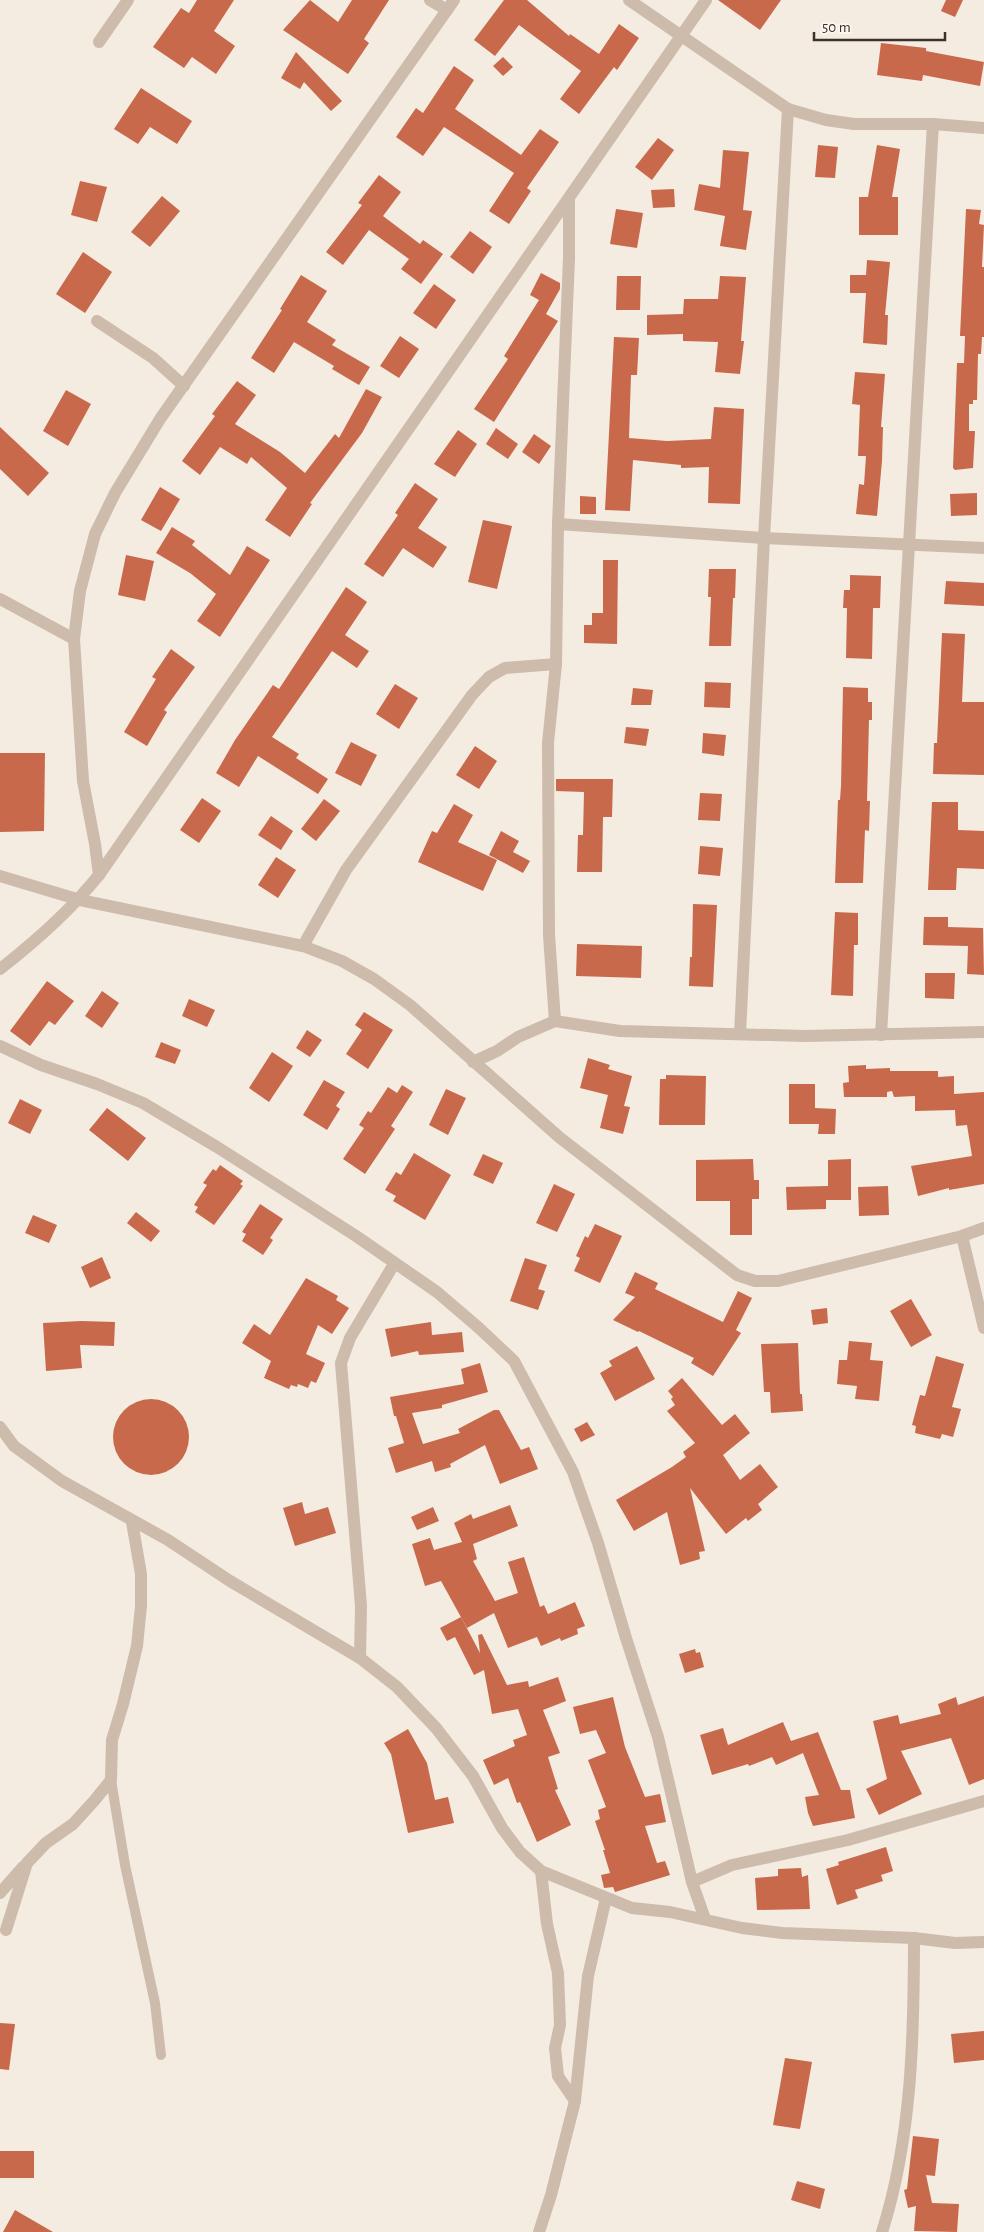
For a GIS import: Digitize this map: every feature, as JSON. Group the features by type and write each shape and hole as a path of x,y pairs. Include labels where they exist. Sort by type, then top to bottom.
{"street":[{"path":"99,42 128,0"},
{"path":"99,875 96,844 83,781 74,639 80,591 95,534 115,493 160,420 451,5 430,0"},
{"path":"629,0 788,109 826,120 854,124 933,124 984,128"},
{"path":"0,970 80,900 99,875 706,0"},
{"path":"740,1034 764,538 788,109"},
{"path":"881,1035 933,124"},
{"path":"555,1021 549,934 548,744 556,664 558,524 569,258 569,200"},
{"path":"97,321 153,358 184,386"},
{"path":"558,524 764,538 984,548"},
{"path":"0,599 74,639"},
{"path":"302,946 346,870 472,695 489,677 505,668 556,664"},
{"path":"0,876 80,900 302,946 342,961 374,979 410,1005 472,1062 559,1137 737,1275 755,1281 778,1281 962,1236 984,1228"},
{"path":"472,1062 496,1051 518,1037 555,1021 620,1031 881,1035 984,1032"},
{"path":"0,1046 41,1065 97,1084 143,1104 217,1147 356,1236 437,1292 479,1328 514,1362 574,1472 658,1737 692,1882 705,1919"},
{"path":"962,1236 984,1328"},
{"path":"360,1658 361,1606 341,1363 350,1338 394,1264"},
{"path":"0,1427 14,1446 62,1481 132,1522 168,1540 238,1586 360,1658 397,1687 436,1728 473,1776 502,1828 520,1852 541,1872 632,1908 670,1912 742,1928 782,1933 914,1938 955,1943 984,1942"},
{"path":"0,1893 46,1843 73,1824 111,1780 112,1740 137,1646 141,1606 141,1574 132,1522"},
{"path":"692,1882 732,1865 848,1840 984,1801"},
{"path":"6,1930 26,1863"},
{"path":"541,1872 547,1924 558,1973 560,2024 555,2048 558,2076 576,2101"},
{"path":"539,2232 552,2195 576,2101 588,1976 606,1898"},
{"path":"882,2232 900,2153 910,2077 914,2014 914,1938"}],"lane":[{"path":"111,1780 125,1865 155,2003 161,2055"}],"building":[{"path":"197,0 234,0 214,31 235,46 216,74 192,57 184,68 153,47 181,8 189,13"},
{"path":"310,0 338,22 352,0 389,0 364,39 369,43 348,74 283,30"},
{"path":"504,0 527,0 569,36 570,34 599,54 619,24 639,38 617,70 614,67 579,114 560,99 581,71 519,25 495,56 474,40"},
{"path":"718,0 781,0 760,30"},
{"path":"946,0 963,0 955,17 941,11"},
{"path":"881,43 926,48 926,51 984,62 980,86 923,75 922,81 877,75"},
{"path":"296,52 342,101 331,111 304,82 300,89 281,78"},
{"path":"503,57 513,67 503,76 493,66"},
{"path":"454,66 474,80 455,109 521,155 540,129 559,142 527,188 531,191 509,224 489,211 514,173 444,127 423,156 396,137 416,108 423,113"},
{"path":"141,88 192,121 177,144 150,127 138,144 114,129"},
{"path":"658,138 674,150 652,180 635,167"},
{"path":"818,145 838,147 835,178 815,177"},
{"path":"877,145 900,149 892,197 898,197 898,235 859,235 859,197 868,197"},
{"path":"723,150 749,152 743,210 752,211 746,250 720,246 725,216 694,210 699,184 720,188"},
{"path":"379,175 401,192 383,216 420,244 423,240 443,254 421,284 401,269 409,259 369,230 343,265 326,252 362,205 358,203"},
{"path":"80,181 107,187 97,222 71,215"},
{"path":"674,189 675,207 653,208 651,190"},
{"path":"162,196 180,211 150,247 131,232"},
{"path":"616,209 643,213 637,248 610,244"},
{"path":"966,209 981,210 979,224 984,225 982,267 984,267 984,337 982,337 981,354 978,354 977,400 973,400 973,404 969,404 969,431 975,431 973,468 955,470 953,468 957,363 964,363 965,336 960,336"},
{"path":"470,231 492,247 473,274 450,257"},
{"path":"83,252 112,272 85,313 56,294"},
{"path":"867,260 890,262 885,315 888,315 887,345 863,343 866,293 850,293 850,275 866,275"},
{"path":"541,273 560,283 560,289 546,314 558,321 494,422 474,409 508,359 504,356 539,300 530,295"},
{"path":"301,275 327,291 307,322 336,340 332,345 370,367 359,385 332,369 334,366 294,342 274,373 251,358 282,310 280,309"},
{"path":"617,276 641,276 640,310 616,310"},
{"path":"720,276 746,277 741,341 744,341 740,374 715,372 718,342 683,341 683,334 647,335 647,315 683,314 684,299 718,299"},
{"path":"434,284 456,300 436,329 413,313"},
{"path":"400,336 419,349 399,378 380,366"},
{"path":"614,337 639,338 637,375 631,375 629,438 667,441 711,439 714,407 744,409 740,504 708,503 709,467 681,468 681,465 633,460 630,511 605,510"},
{"path":"855,372 885,374 881,427 883,427 882,461 877,516 856,514 859,484 864,485 866,456 858,456 860,405 852,404"},
{"path":"237,381 256,395 235,424 280,452 305,473 335,434 339,438 366,389 382,397 362,433 310,503 312,504 290,537 265,520 287,488 251,457 247,464 220,447 200,475 182,461 215,416 212,414"},
{"path":"66,390 91,404 68,446 43,431"},
{"path":"0,427 49,473 28,496 0,469"},
{"path":"496,428 518,444 508,459 486,444"},
{"path":"458,430 477,444 455,477 434,464"},
{"path":"534,434 551,446 539,464 522,452"},
{"path":"415,483 438,499 418,528 447,547 433,568 403,548 383,577 364,564 398,515 395,513"},
{"path":"160,487 180,499 161,531 141,520"},
{"path":"977,493 977,515 951,516 950,494"},
{"path":"580,496 596,497 596,514 580,514"},
{"path":"483,520 512,526 497,589 468,582"},
{"path":"172,527 195,541 192,545 230,575 247,546 270,560 220,637 197,621 216,594 190,573 156,553"},
{"path":"126,555 154,561 145,601 118,595"},
{"path":"603,560 618,560 617,644 584,643 584,625 592,625 592,613 603,613"},
{"path":"709,569 736,569 731,646 709,646 711,597 708,597"},
{"path":"850,575 881,576 880,608 873,608 872,659 846,658 847,608 843,608 844,590 850,590"},
{"path":"946,581 984,583 984,606 944,604"},
{"path":"346,587 367,602 345,635 369,651 357,668 332,651 272,737 299,754 296,758 328,779 318,794 258,756 239,787 216,773 235,740 273,685 279,689"},
{"path":"942,633 965,634 962,702 984,702 984,775 933,774 934,743 937,743"},
{"path":"171,649 195,667 164,710 167,712 147,746 124,732 156,679 152,677"},
{"path":"705,682 731,683 730,708 704,707"},
{"path":"395,684 418,698 399,729 376,714"},
{"path":"843,687 868,688 868,702 872,702 872,720 869,720 867,801 870,801 869,831 865,830 863,883 835,883 838,800 840,800 841,786"},
{"path":"633,688 653,690 651,705 631,705"},
{"path":"626,727 649,729 646,746 624,743"},
{"path":"703,733 726,735 724,756 702,753"},
{"path":"351,742 377,755 361,786 335,773"},
{"path":"475,746 497,761 479,789 456,775"},
{"path":"0,753 45,753 44,831 0,832"},
{"path":"556,779 613,779 612,817 603,817 602,872 577,872 578,835 583,835 584,792 556,791"},
{"path":"700,793 722,794 720,821 698,820"},
{"path":"202,798 221,811 199,843 180,830"},
{"path":"324,799 340,811 316,841 301,829"},
{"path":"932,802 958,802 958,830 984,831 984,869 957,868 956,890 928,890"},
{"path":"454,804 473,815 458,842 497,860 483,891 418,862 432,831 437,833"},
{"path":"271,816 293,831 281,850 258,835"},
{"path":"501,831 519,841 513,852 530,861 523,873 489,855"},
{"path":"700,846 723,848 720,876 698,874"},
{"path":"276,857 296,870 278,898 258,885"},
{"path":"693,904 717,905 713,987 689,986 690,957 692,957"},
{"path":"835,912 858,913 858,945 854,945 853,996 831,995"},
{"path":"924,917 948,917 948,927 983,928 984,975 967,974 968,946 923,945"},
{"path":"577,944 642,946 641,978 576,976"},
{"path":"925,973 955,973 954,999 925,998"},
{"path":"47,981 74,1001 55,1025 49,1021 30,1046 10,1031"},
{"path":"102,991 119,1003 102,1028 85,1016"},
{"path":"189,999 215,1010 207,1027 182,1016"},
{"path":"364,1012 393,1030 368,1069 346,1054 362,1030 355,1025"},
{"path":"307,1030 322,1040 310,1057 296,1048"},
{"path":"161,1042 181,1050 175,1064 155,1057"},
{"path":"272,1052 293,1066 269,1102 249,1088"},
{"path":"588,1058 610,1065 608,1069 632,1076 624,1106 630,1107 623,1134 600,1128 608,1095 580,1088"},
{"path":"866,1065 866,1069 890,1068 890,1071 938,1071 938,1077 954,1076 954,1094 984,1092 984,1184 949,1190 949,1188 918,1196 911,1166 972,1156 967,1125 956,1126 955,1110 915,1111 915,1096 894,1097 892,1091 887,1092 887,1097 844,1097 843,1083 849,1082 848,1066"},
{"path":"666,1075 706,1076 705,1125 659,1125 660,1079 666,1079"},
{"path":"324,1080 345,1092 336,1106 340,1109 327,1130 303,1115"},
{"path":"789,1084 815,1084 815,1108 836,1109 835,1134 818,1134 819,1124 789,1124"},
{"path":"402,1085 413,1092 391,1126 395,1129 365,1174 343,1159 364,1128 359,1125 368,1111 371,1113 388,1087 397,1093"},
{"path":"446,1089 466,1098 448,1135 429,1125"},
{"path":"20,1099 42,1110 30,1134 8,1123"},
{"path":"107,1108 146,1138 128,1161 89,1130"},
{"path":"414,1153 451,1175 425,1220 393,1201 396,1196 385,1190 396,1172 401,1175"},
{"path":"483,1154 503,1163 493,1184 473,1175"},
{"path":"753,1159 754,1180 759,1180 759,1199 752,1199 752,1235 730,1235 730,1201 696,1201 696,1160"},
{"path":"851,1159 851,1200 826,1200 826,1209 787,1210 786,1187 828,1186 828,1160"},
{"path":"220,1165 243,1181 240,1184 243,1186 214,1225 195,1212 198,1207 194,1205 207,1185 203,1183 213,1169 216,1171"},
{"path":"554,1184 575,1194 557,1232 536,1223"},
{"path":"888,1186 889,1215 859,1216 858,1187"},
{"path":"260,1204 283,1219 270,1238 273,1240 263,1255 242,1241 246,1234 242,1232"},
{"path":"136,1212 160,1231 151,1242 127,1223"},
{"path":"33,1215 57,1225 49,1243 25,1233"},
{"path":"595,1224 622,1236 600,1283 574,1271 580,1258 576,1256 585,1236 588,1238"},
{"path":"102,1257 111,1278 90,1288 81,1267"},
{"path":"525,1258 547,1265 538,1289 545,1291 538,1310 510,1301"},
{"path":"635,1272 658,1283 655,1289 723,1322 738,1291 752,1298 736,1330 741,1333 713,1376 691,1363 694,1358 613,1320 635,1297 625,1293"},
{"path":"306,1278 338,1296 336,1300 349,1308 332,1334 318,1325 306,1354 325,1363 316,1383 311,1381 308,1388 298,1384 297,1387 291,1385 289,1389 264,1378 271,1361 242,1343 254,1324 270,1335"},
{"path":"911,1299 932,1335 911,1347 890,1311"},
{"path":"827,1308 828,1323 813,1325 811,1310"},
{"path":"115,1322 114,1346 80,1345 82,1368 46,1371 43,1323"},
{"path":"431,1322 432,1335 462,1332 464,1352 419,1355 418,1351 391,1357 385,1329"},
{"path":"849,1341 872,1343 870,1360 883,1361 879,1401 855,1399 857,1386 837,1384 839,1360 847,1360"},
{"path":"798,1343 800,1394 802,1394 803,1411 771,1413 770,1392 764,1392 761,1344"},
{"path":"637,1346 655,1379 615,1401 600,1373 612,1366 609,1361"},
{"path":"936,1356 964,1364 952,1407 961,1409 953,1437 942,1434 940,1439 915,1433 916,1426 912,1425 920,1395 925,1396"},
{"path":"480,1363 488,1392 442,1405 442,1408 412,1413 423,1444 460,1433 458,1429 494,1410 499,1410 521,1450 529,1447 538,1469 500,1484 485,1445 450,1464 451,1467 435,1472 432,1461 396,1473 388,1448 404,1443 396,1416 394,1416 390,1397 464,1384 461,1369"},
{"path":"682,1378 722,1425 735,1414 750,1433 723,1455 740,1480 760,1464 778,1487 758,1504 762,1510 748,1521 746,1518 726,1534 690,1488 705,1551 699,1552 700,1559 680,1565 667,1512 634,1531 616,1500 686,1457 683,1452 695,1443 667,1411 675,1405 671,1399 673,1397 668,1391"},
{"path":"151,1399 166,1402 178,1410 186,1422 189,1437 186,1452 178,1464 166,1472 151,1475 136,1472 124,1464 116,1452 113,1437 116,1422 124,1410 136,1402"},
{"path":"587,1422 595,1435 581,1442 574,1429"},
{"path":"302,1502 305,1514 328,1507 336,1533 295,1546 283,1508"},
{"path":"510,1505 518,1526 473,1544 477,1559 473,1561 495,1601 518,1593 508,1562 524,1557 540,1607 544,1605 548,1614 575,1602 585,1626 577,1629 578,1634 561,1641 560,1638 541,1646 537,1637 508,1648 494,1613 467,1628 441,1581 425,1586 412,1544 430,1538 434,1550 462,1542 454,1523 471,1514 473,1519"},
{"path":"433,1507 439,1521 417,1530 411,1517"},
{"path":"461,1617 480,1653 478,1635 482,1634 507,1685 528,1681 529,1687 558,1677 566,1701 543,1710 560,1753 548,1757 558,1789 555,1790 571,1825 537,1842 520,1802 517,1803 508,1778 494,1785 483,1760 515,1746 513,1740 527,1735 518,1709 492,1714 484,1670 474,1675 455,1637 447,1641 440,1628"},
{"path":"695,1649 696,1653 700,1652 704,1667 685,1673 679,1654"},
{"path":"984,1696 984,1779 969,1785 951,1738 901,1751 922,1794 879,1815 866,1789 887,1779 873,1721 898,1715 900,1724 941,1714 938,1704 956,1697 958,1705"},
{"path":"613,1697 625,1747 645,1797 660,1794 666,1822 645,1826 657,1863 665,1861 670,1875 615,1892 613,1887 604,1888 601,1875 610,1873 603,1850 605,1850 595,1821 600,1819 598,1810 606,1807 588,1760 606,1753 596,1730 580,1734 573,1707"},
{"path":"783,1722 791,1741 818,1732 841,1790 850,1790 855,1818 813,1826 805,1797 819,1795 803,1753 776,1765 772,1757 749,1766 748,1764 712,1775 700,1735 723,1728 728,1745"},
{"path":"408,1729 427,1763 435,1800 448,1797 454,1823 408,1833 391,1754 384,1743"},
{"path":"886,1847 893,1871 881,1875 883,1881 855,1890 858,1898 837,1905 826,1869 839,1865 838,1862"},
{"path":"801,1868 802,1877 808,1875 810,1909 757,1910 755,1878 778,1876 778,1869"},
{"path":"0,2023 15,2024 9,2070 0,2069"},
{"path":"984,2031 984,2060 954,2063 951,2034"},
{"path":"785,2058 812,2062 800,2129 773,2125"},
{"path":"913,2136 939,2139 935,2176 926,2175 932,2203 959,2204 957,2232 914,2231 916,2206 908,2208 904,2190 907,2189"},
{"path":"0,2151 34,2151 34,2178 0,2178"},
{"path":"797,2181 825,2189 820,2209 791,2200"},
{"path":"15,2210 53,2232 3,2232"}]}
